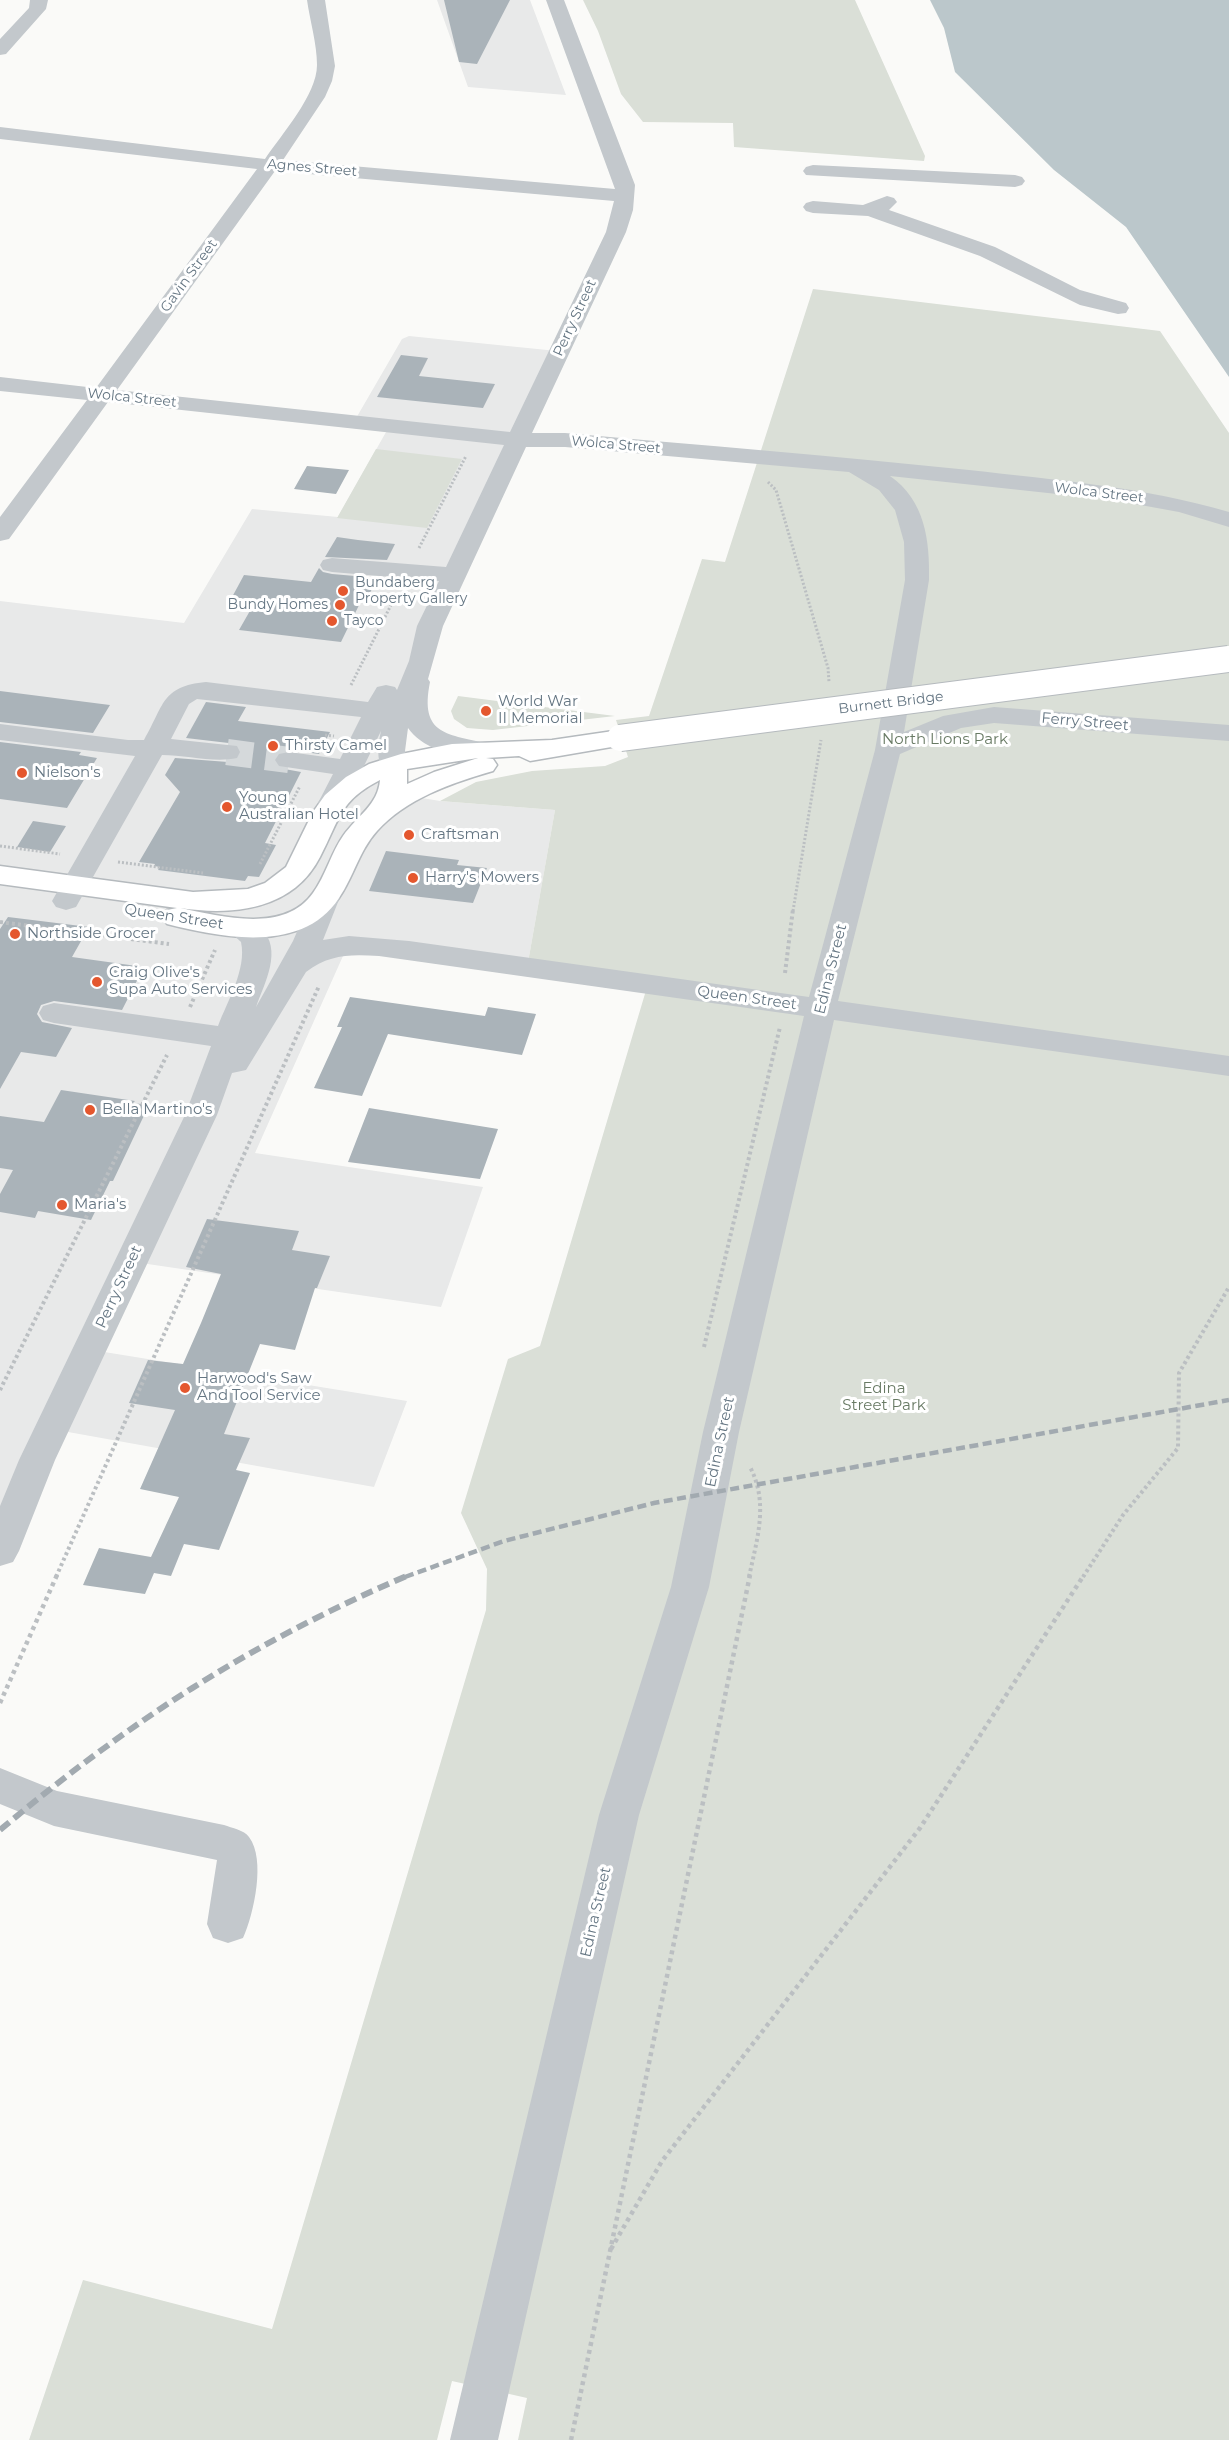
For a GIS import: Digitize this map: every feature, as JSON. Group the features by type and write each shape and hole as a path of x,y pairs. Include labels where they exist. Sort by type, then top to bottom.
{"main road":[{"name":"Burnett Bridge","path":"385,809 419,787 455,773 552,748 1229,659"},
{"name":"Burnett Bridge","path":"332,802 361,778 418,758 480,750 552,748"},
{"name":"Perry Street","path":"332,885 359,834 385,809 395,786 393,765"},
{"name":"Perry Street","path":"300,867 332,802"},
{"path":"300,867 302,876 316,882 326,881 332,885"},
{"name":"Queen Street","path":"0,891 230,901 273,890 294,876 300,867"},
{"name":"Queen Street","path":"0,875 71,893 241,928 266,928 293,922 316,908 332,885"}],"street":[{"path":"0,50 37,9 39,0"},
{"name":"Gavin Street","path":"0,534 270,165 316,97 326,66 316,0"},
{"name":"Perry Street","path":"393,765 390,747 393,731 419,671 430,626 616,232 624,196 626,185 555,0"},
{"name":"Agnes Street","path":"0,133 270,165 624,196"},
{"path":"811,176 894,181 1015,182"},
{"path":"894,181 972,193"},
{"path":"869,210 880,208 886,203 894,181"},
{"path":"813,207 869,210 920,225 1003,259 1077,298 1094,304 1118,308"},
{"name":"Wolca Street","path":"0,384 517,440 565,440 854,465 1113,493 1183,506 1229,520"},
{"name":"Edina Street","path":"474,2440 619,1815 690,1587 721,1432 821,1009 888,750 917,580 919,555 915,532 907,508 899,494 885,480 854,465"},
{"path":"907,508 905,497 911,484 929,478 964,477"},
{"path":"332,565 454,575"},
{"name":"Perry Street","path":"332,802 397,669 430,626"},
{"path":"419,671 413,709 422,728 434,737 454,746 480,750"},
{"path":"71,893 169,720 175,702 182,695 206,690 377,711"},
{"name":"Ferry Street","path":"895,707 896,717 904,726 920,729 971,716 994,715 1229,733"},
{"name":"Ferry Street","path":"888,750 942,725"},
{"path":"0,732 128,748 184,747 227,752"},
{"path":"300,762 348,768"},
{"name":"Perry Street","path":"0,1551 37,1460 201,1115 240,1040 281,993 296,966 332,885"},
{"name":"Queen Street","path":"332,885 330,908 339,921 369,937 409,950"},
{"name":"Perry Street","path":"240,1040 257,951 252,934 241,928"},
{"name":"Queen Street","path":"296,966 312,952 336,946 366,945 1229,1066"},
{"path":"54,1013 240,1040"},
{"name":"Perry Street","path":"0,1526 37,1460"},
{"path":"0,1786 54,1808 224,1843 233,1847 237,1852 238,1861 228,1924"}],"path":[{"path":"259,865 300,762 340,706 468,453"},
{"path":"761,478 776,490 828,668 830,689"},
{"path":"784,973 796,882 805,845 822,732"},
{"path":"0,846 207,873"},
{"path":"0,922 170,944"},
{"path":"0,1390 217,951 210,950"},
{"path":"0,1703 323,977"},
{"path":"702,1359 713,1302 782,1020"},
{"path":"609,2252 662,2161 920,1827 1123,1515 1178,1448 1179,1373 1229,1287"},
{"path":"571,2440 763,1504 755,1475 744,1458 721,1432"}],"shaded area":[{"path":"437,0 530,0 566,95 468,87"},
{"path":"930,0 1229,0 1229,377 1126,227 1054,170 955,72 944,28"},
{"path":"409,336 557,351 428,626 392,793 440,801 555,810 527,968 347,947 255,1153 483,1187 441,1307 134,1262 92,1350 407,1401 374,1487 57,1430 0,1545 0,601 184,623 252,509 338,517 390,425 355,420 402,339"}],"green space":[{"path":"583,0 855,0 925,156 924,161 734,147 733,123 643,122 621,94 598,31"},
{"name":"Edina Street Park","path":"813,289 1160,331 1229,433 1229,2440 518,2440 527,2398 452,2381 437,2440 29,2440 83,2280 272,2329 486,1610 487,1569 461,1513 508,1359 540,1346 647,987 527,968 555,810 440,801 476,782 532,771 605,766 628,757 616,720 649,716 702,559 725,562"},
{"path":"376,449 462,459 427,528 337,518"},
{"path":"458,696 615,716 493,730 467,728 454,719 451,711"}],"building":[{"path":"444,0 510,0 477,64 459,62"},
{"path":"401,355 428,358 419,376 495,384 483,408 377,397"},
{"path":"307,466 349,470 336,494 294,489"},
{"path":"337,537 395,544 387,560 325,557"},
{"path":"319,568 323,572 332,574 378,578 366,600 362,599 341,642 239,630 255,602 231,599 244,575 311,582"},
{"path":"0,691 110,705 93,733 0,722"},
{"name":"Young Australian Hotel","path":"206,702 246,707 238,721 330,732 319,754 289,750 279,752 273,759 279,768 301,772 265,843 276,845 259,877 248,876 245,881 158,870 160,867 154,866 155,864 139,862 180,792 165,775 175,758 228,762 237,760 242,753 237,744 186,738"},
{"path":"0,742 81,752 79,755 97,758 67,808 0,799"},
{"path":"33,821 66,826 50,852 17,847"},
{"name":"Harry's Mowers","path":"386,851 459,860 457,865 487,868 473,903 369,891"},
{"path":"8,917 89,927 72,957 144,967 122,1010 54,1001 41,1005 37,1014 42,1022 72,1028 56,1057 21,1052 0,1089 0,929"},
{"path":"350,997 485,1016 488,1007 536,1014 522,1055 388,1034 362,1096 314,1088 342,1027 337,1027"},
{"path":"61,1090 149,1105 113,1181 110,1181 91,1220 38,1211 35,1218 0,1212 0,1194 13,1170 0,1168 0,1116 44,1122"},
{"path":"369,1108 498,1129 480,1179 348,1162"},
{"path":"207,1219 299,1231 292,1250 330,1256 317,1288 315,1288 295,1350 260,1344 224,1434 250,1438 236,1470 250,1473 219,1550 184,1544 171,1576 154,1573 145,1594 83,1585 99,1548 151,1557 179,1497 140,1489 175,1410 129,1403 148,1360 183,1364 201,1323 221,1274 186,1267"}],"tunnel":[{"path":"227,752 289,760"}],"railway":[{"path":"405,1577 504,1541 654,1503 1229,1400"},
{"path":"0,1830 48,1790 145,1719 194,1687 297,1628 409,1575"}],"place":[{"name":"Bundaberg Property Gallery","path":"343,591"},
{"name":"Bundy Homes","path":"340,605"},
{"name":"Tayco","path":"332,621"},
{"name":"World War II Memorial","path":"486,711"},
{"name":"Thirsty Camel","path":"273,746"},
{"name":"Nielson's","path":"22,773"},
{"name":"Young Australian Hotel","path":"227,807"},
{"name":"Craftsman","path":"409,835"},
{"name":"Harry's Mowers","path":"413,878"},
{"name":"Northside Grocer","path":"15,934"},
{"name":"Craig Olive's Supa Auto Services","path":"97,982"},
{"name":"Bella Martino's","path":"90,1110"},
{"name":"Maria's","path":"62,1205"},
{"name":"Harwood's Saw And Tool Service","path":"185,1388"}],"park label":[{"name":"North Lions Park","path":"945,740"}]}
